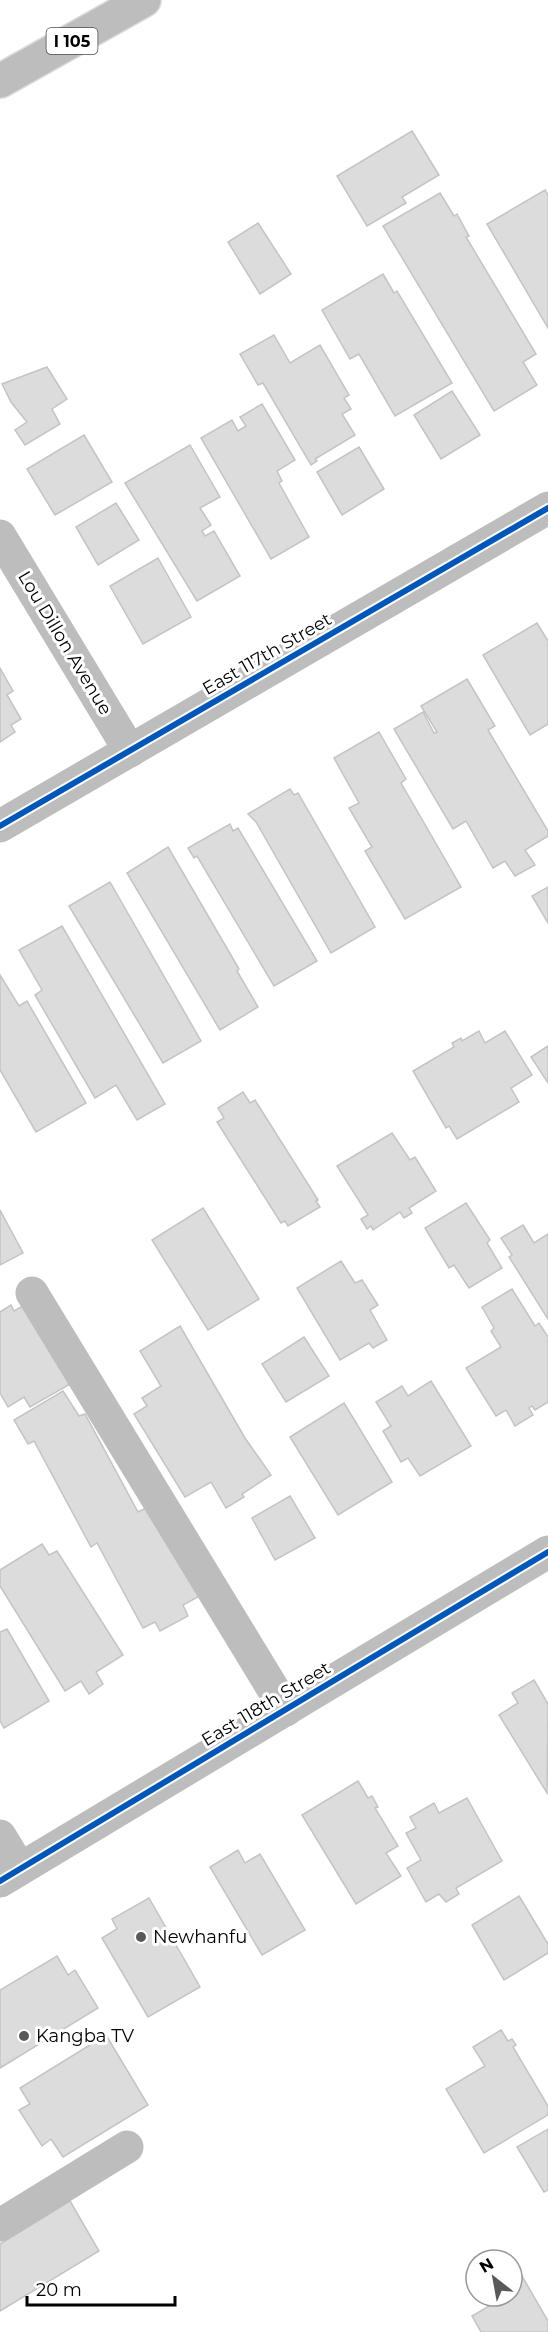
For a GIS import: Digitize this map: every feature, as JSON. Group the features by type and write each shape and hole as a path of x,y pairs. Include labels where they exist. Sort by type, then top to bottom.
{"main road":[{"name":"I 105","path":"0,81 144,0"},
{"name":"East 117th Street","path":"0,826 548,508"},
{"name":"Lou Dillon Avenue","path":"0,536 130,751"},
{"path":"32,1293 286,1710"},
{"name":"East 118th Street","path":"10,1875 548,1552"},
{"path":"0,1836 10,1875"},
{"path":"0,2225 127,2147"}],"building":[{"path":"412,131 439,175 402,197 406,203 367,226 337,176"},
{"path":"545,190 548,195 548,328 487,224"},
{"path":"440,193 454,216 457,214 469,236 466,237 536,354 523,362 537,385 494,411 383,226"},
{"path":"258,223 291,274 260,294 228,242"},
{"path":"383,274 394,293 397,291 452,383 395,416 359,354 350,359 322,310"},
{"path":"274,335 290,363 320,345 349,395 344,398 351,409 342,414 355,435 315,459 317,461 311,465 263,383 258,385 240,354"},
{"path":"47,367 67,399 52,409 60,424 25,445 15,430 27,422 11,402 2,384"},
{"path":"452,391 480,435 441,459 414,415"},
{"path":"262,404 295,460 277,471 282,481 279,483 309,537 271,559 201,438 232,420 238,431 246,426 240,417"},
{"path":"84,435 112,482 55,515 27,469"},
{"path":"190,445 220,497 200,508 211,525 202,531 205,536 214,531 240,576 197,601 125,483"},
{"path":"359,447 384,489 342,515 317,472"},
{"path":"116,503 139,540 98,565 76,527"},
{"path":"158,558 191,617 143,644 110,586"},
{"path":"537,623 548,641 548,724 530,735 483,655"},
{"path":"0,668 13,691 7,695 21,719 11,725 15,732 0,742"},
{"path":"467,679 495,726 488,730 548,831 548,836 525,850 535,865 515,876 505,861 493,868 466,821 453,829 394,729 423,712 434,733 437,732 421,706"},
{"path":"379,732 406,779 401,783 461,887 405,919 365,851 372,847 349,808 359,803 334,758"},
{"path":"290,789 294,795 298,793 375,927 331,953 256,822 248,814"},
{"path":"230,824 233,831 238,828 317,961 274,986 197,856 194,858 188,848"},
{"path":"168,847 239,969 237,971 258,1007 220,1030 127,873"},
{"path":"110,882 201,1041 163,1063 69,906"},
{"path":"548,887 548,923 532,896"},
{"path":"62,926 165,1104 137,1120 116,1085 95,1098 35,995 42,990 19,950"},
{"path":"0,975 19,1006 27,1001 86,1103 36,1132 0,1070"},
{"path":"479,1031 485,1043 505,1031 532,1075 511,1088 519,1102 457,1139 449,1126 446,1128 413,1071 454,1047 452,1043 461,1038 462,1041"},
{"path":"548,1046 548,1083 531,1057"},
{"path":"243,1092 250,1103 255,1100 318,1200 316,1201 320,1207 288,1226 285,1221 281,1223 217,1122 224,1118 218,1108"},
{"path":"392,1133 410,1160 415,1157 436,1191 409,1208 412,1213 404,1218 400,1212 373,1230 371,1226 367,1229 361,1219 368,1215 337,1166"},
{"path":"466,1203 490,1240 487,1243 502,1268 469,1288 454,1265 449,1268 425,1228"},
{"path":"203,1208 259,1299 208,1330 152,1240"},
{"path":"0,1210 23,1253 0,1265"},
{"path":"523,1225 534,1243 548,1234 548,1319 509,1257 512,1255 501,1238"},
{"path":"341,1261 355,1283 362,1280 378,1305 370,1310 387,1340 373,1348 369,1343 340,1360 297,1288"},
{"path":"512,1289 535,1326 539,1323 548,1337 548,1402 535,1410 532,1406 529,1408 533,1415 515,1426 506,1410 496,1416 466,1368 501,1347 491,1331 494,1328 482,1307"},
{"path":"30,1302 72,1383 30,1407 24,1397 8,1407 0,1393 0,1312 11,1305 14,1311"},
{"path":"180,1326 245,1438 271,1475 242,1494 244,1497 226,1508 211,1482 185,1497 134,1414 147,1406 142,1398 161,1386 140,1351"},
{"path":"304,1337 329,1376 286,1402 262,1364"},
{"path":"431,1381 471,1446 420,1476 408,1458 401,1462 383,1431 391,1426 376,1402 402,1386 408,1396"},
{"path":"63,1391 79,1416 85,1414 138,1512 156,1503 205,1593 183,1605 188,1616 160,1631 155,1622 143,1628 97,1543 91,1547 34,1441 28,1444 14,1420"},
{"path":"344,1403 392,1482 338,1515 290,1437"},
{"path":"290,1496 315,1538 275,1560 252,1518"},
{"path":"42,1544 49,1555 57,1551 123,1655 96,1672 103,1684 89,1694 81,1681 65,1691 0,1586 0,1570"},
{"path":"7,1629 49,1701 4,1728 0,1721 0,1632"},
{"path":"534,1680 548,1704 547,1793 499,1715 518,1703 512,1693"},
{"path":"358,1781 368,1798 372,1796 378,1807 375,1808 398,1846 386,1853 401,1876 356,1904 302,1815"},
{"path":"467,1798 502,1861 456,1888 459,1894 446,1902 439,1894 426,1902 407,1868 421,1860 406,1833 416,1828 410,1817 434,1803 439,1813"},
{"path":"238,1850 245,1863 260,1854 305,1930 262,1955 210,1867"},
{"path":"519,1896 548,1944 548,1953 504,1980 472,1925"},
{"path":"149,1898 200,1987 148,2017 102,1938 117,1929 112,1919"},
{"path":"57,1956 68,1975 75,1970 98,2008 0,2068 0,1990"},
{"path":"501,2030 508,2041 512,2039 516,2045 513,2047 548,2106 548,2115 484,2153 446,2089 485,2066 473,2047"},
{"path":"106,2035 148,2105 63,2157 51,2139 42,2146 19,2110 30,2104 20,2088"},
{"path":"548,2129 548,2190 544,2192 517,2147"},
{"path":"70,2201 99,2251 0,2311 0,2244"},
{"path":"524,2279 548,2321 548,2332 481,2332 472,2316 486,2308 524,2308"}],"cycle path":[{"path":"0,826 548,508"},
{"path":"0,1881 548,1552"}],"place":[{"name":"Newhanfu","path":"141,1937"},
{"name":"Kangba TV","path":"24,2036"}]}
